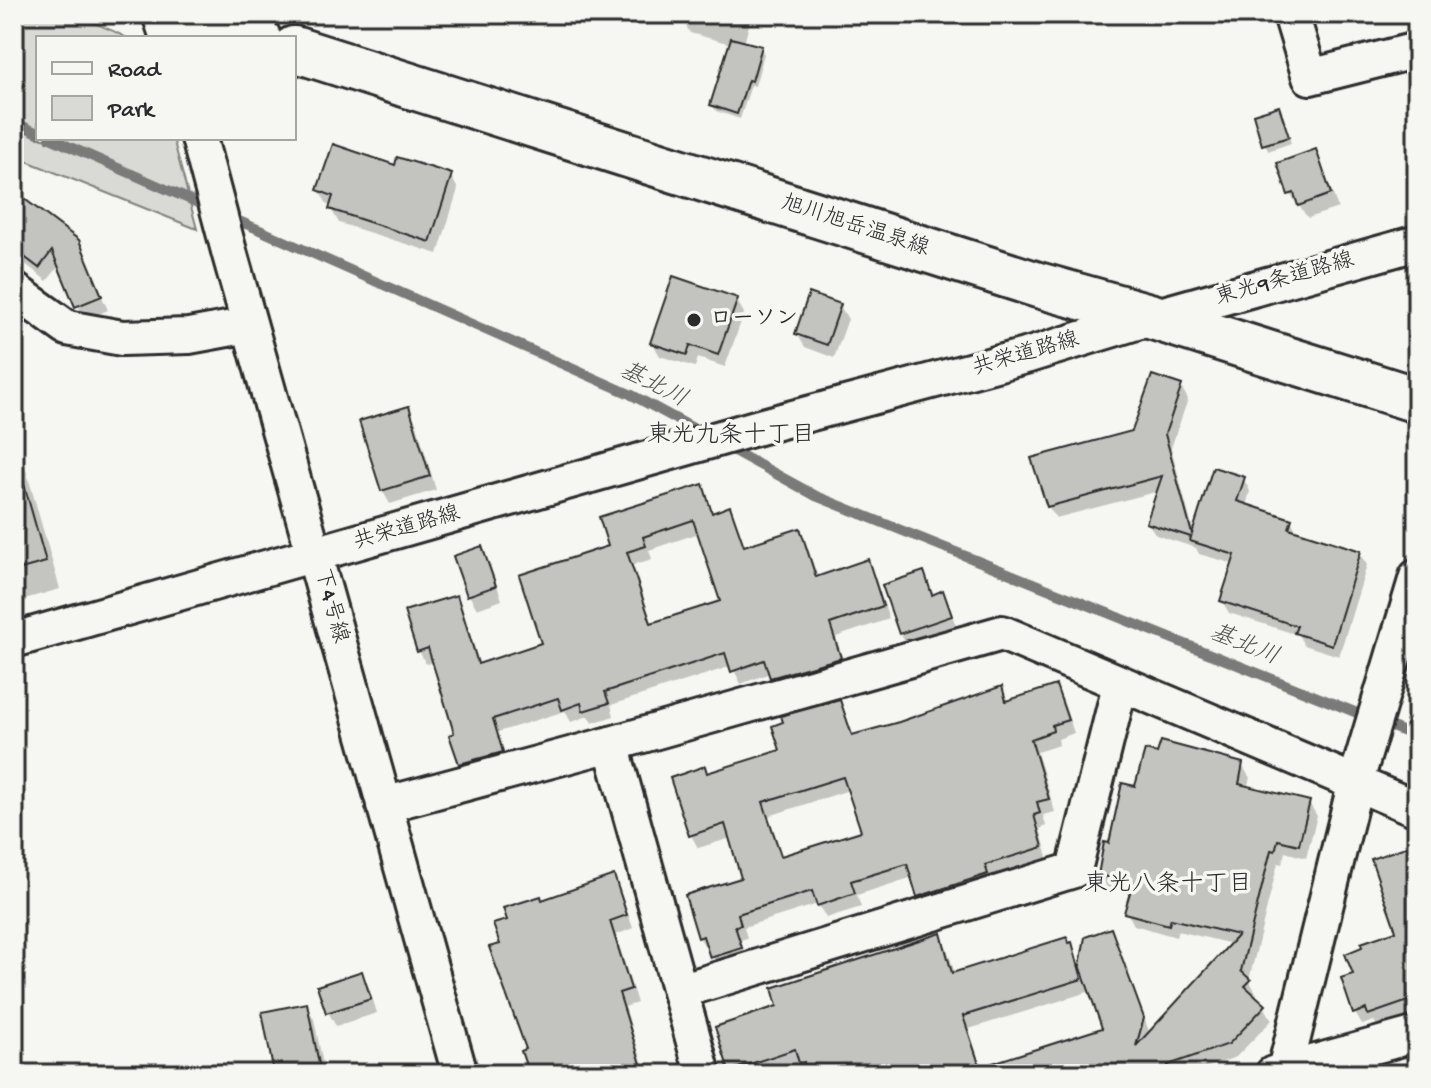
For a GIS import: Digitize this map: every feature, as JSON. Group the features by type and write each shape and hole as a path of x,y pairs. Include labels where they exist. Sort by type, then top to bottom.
{"main road":[{"path":"183,14 252,36"},
{"name":"旭川旭岳温泉線","path":"296,50 1038,285 1153,317 1417,400"}],"street":[{"path":"160,14 167,36"},
{"path":"1291,14 1310,77 1417,50"},
{"name":"下4号線","path":"200,140 460,1074"},
{"name":"東光9条道路線","path":"1153,317 1417,243"},
{"path":"14,290 67,328 122,338 189,336 249,325"},
{"name":"共栄道路線","path":"14,640 759,427 1029,355 1153,317"},
{"path":"1281,1073 1356,781 1417,577"},
{"path":"384,805 1002,633 1417,809"},
{"path":"680,991 1074,870 1120,685"},
{"path":"611,744 703,1074"},
{"path":"1281,1073 1417,1034"}],"green space":[{"path":"14,14 72,17 98,25 123,36 36,36 36,140 174,140 197,229 14,156"}],"building":[{"path":"731,38 762,46 752,81 748,80 737,114 710,105"},
{"path":"1279,106 1289,137 1262,145 1253,114"},
{"path":"333,144 395,165 397,157 452,174 430,242 329,209 333,196 317,190"},
{"path":"1316,149 1331,194 1298,206 1294,193 1288,195 1277,163"},
{"path":"14,191 79,240 102,296 75,307 52,251 39,268 14,249"},
{"name":"ローソン","path":"673,276 738,298 718,355 690,345 687,355 650,343"},
{"path":"809,293 841,304 827,345 795,334"},
{"path":"1152,375 1182,385 1165,434 1192,534 1213,467 1245,477 1237,501 1292,519 1289,528 1361,551 1332,645 1294,633 1297,626 1220,601 1235,555 1146,523 1162,476 1047,507 1031,458 1132,431"},
{"path":"409,406 430,476 381,491 359,421"},
{"path":"22,477 46,562 14,571 14,478"},
{"path":"703,484 712,513 730,506 744,546 800,528 816,577 868,559 883,606 830,624 841,658 770,678 764,660 731,672 725,653 605,692 609,703 583,711 581,703 562,710 558,698 493,719 503,752 459,764 449,735 454,733 428,648 417,652 404,611 457,595 478,664 541,643 519,575 608,546 599,517","holes":["693,520 720,601 651,623 627,552 646,546 643,537"]},
{"path":"482,546 496,586 467,596 453,556"},
{"path":"924,571 932,595 943,590 952,616 899,634 882,585"},
{"path":"1056,685 1068,720 1052,725 1053,731 1031,739 1049,799 1037,802 1040,813 1034,815 1043,847 985,865 988,874 917,897 907,864 851,881 855,893 817,906 812,891 738,914 741,925 735,926 742,948 710,958 703,936 698,938 685,895 741,878 725,824 689,836 670,778 705,766 707,773 780,750 772,726 783,722 781,716 840,700 852,735 1002,686 1006,701","holes":["843,777 861,831 781,856 763,802"]},
{"path":"1161,741 1243,763 1239,784 1310,801 1299,845 1278,840 1275,851 1271,850 1241,971 1251,980 1245,986 1266,1005 1229,1044 1168,1065 1171,1074 806,1074 804,1062 799,1063 795,1049 729,1071 715,1027 777,1006 772,988 941,933 952,973 1067,937 1069,943 1072,942 1082,979 963,1016 980,1067 1102,1028 1080,965 1085,937 1111,928 1144,1018 1136,1046 1238,935 1171,919 1169,925 1124,913 1133,882 1098,875 1104,842 1109,843 1122,783 1135,786 1145,750 1157,753"},
{"path":"1417,843 1417,998 1368,1015 1366,1009 1353,1014 1341,978 1353,974 1345,954 1362,947 1361,943 1396,931 1371,859"},
{"path":"614,875 627,915 610,921 631,989 619,993 641,1064 608,1074 529,1074 521,1051 526,1049 489,947 500,944 493,924 507,920 503,908 541,896 542,900"},
{"path":"362,971 371,999 326,1013 317,986"},
{"path":"307,1003 321,1074 274,1074 262,1012"}],"waterway":[{"name":"基北川","path":"14,122 36,132"},
{"name":"基北川","path":"55,140 209,208"},
{"name":"基北川","path":"228,216 630,394 704,434"},
{"name":"基北川","path":"725,446 816,496 1417,737"}],"place":[{"name":"ローソン","path":"694,320"}],"district":[{"name":"東光九条十丁目","path":"731,436"},
{"name":"東光八条十丁目","path":"1168,885"}]}
